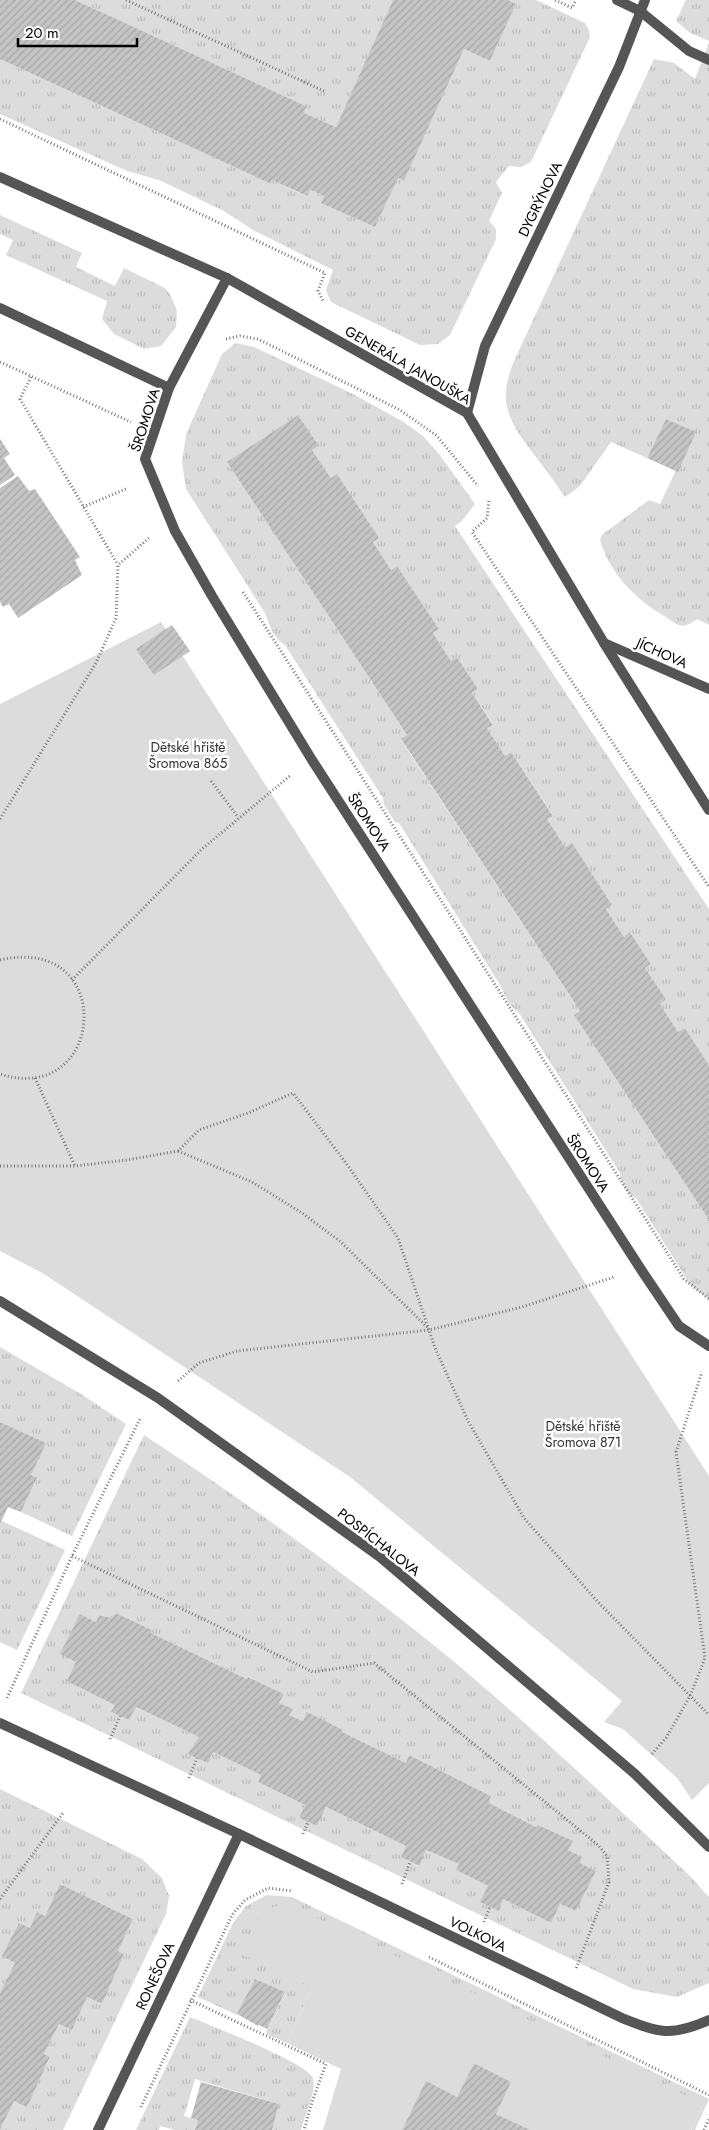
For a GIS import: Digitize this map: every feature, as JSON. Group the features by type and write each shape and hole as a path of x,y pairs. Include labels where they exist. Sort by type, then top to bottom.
{"street":[{"path":"616,0 640,11 690,51 709,60"},
{"name":"DYGRÝNOVA","path":"467,413 485,346 619,66 645,0"},
{"name":"GENERÁLA JANOUŠKA","path":"0,176 227,278 467,413 604,643 709,810"},
{"name":"ŠROMOVA","path":"227,278 169,388 145,459 169,520 212,596 312,760 642,1271 679,1326 709,1346"},
{"path":"0,308 169,388"},
{"name":"JÍCHOVA","path":"604,643 709,689"},
{"name":"POSPÍCHALOVA","path":"0,1301 158,1398 380,1557 635,1774 709,1847"},
{"name":"VOLKOVA","path":"0,1723 239,1834 638,2024 655,2031 684,2030 709,2020"},
{"name":"RONEŠOVA","path":"98,2130 239,1834"}],"path":[{"path":"126,0 326,92"},
{"path":"555,0 572,8 576,0"},
{"path":"0,119 325,273 318,291 326,306"},
{"path":"221,346 227,338 240,336 258,339 400,410 437,436 483,493"},
{"path":"0,362 154,432"},
{"path":"0,819 96,663 116,618 118,565 20,399 31,377"},
{"path":"83,508 152,478"},
{"path":"489,500 486,518 472,532 709,887"},
{"path":"118,565 169,520"},
{"path":"242,590 684,1279 709,1299"},
{"path":"72,980 202,849 278,784 312,760"},
{"path":"211,781 238,818"},
{"path":"0,960 20,956 40,958 58,966 72,980 82,998 85,1019 81,1040 71,1058 55,1071 35,1078 15,1079 0,1074"},
{"path":"35,1078 74,1166"},
{"path":"178,1151 199,1130 248,1113 293,1092 346,1163 398,1238 435,1348 468,1421 524,1518 597,1601 709,1715"},
{"path":"0,1166 74,1166 127,1160 178,1151 252,1182 302,1213 341,1242 429,1330"},
{"path":"158,1398 198,1363 237,1350 429,1330 482,1318 588,1287 611,1278 642,1271"},
{"path":"635,1774 666,1738 690,1696 706,1658 676,1452 704,1367"},
{"path":"3,1706 72,1556 140,1419"},
{"path":"72,1556 313,1672 374,1663 598,1845 607,1856 609,1882 576,1969"},
{"path":"110,1739 120,1716"},
{"path":"189,1778 197,1758"},
{"path":"0,1898 63,1813"},
{"path":"303,1834 308,1822"},
{"path":"402,1884 410,1862"},
{"path":"138,2113 232,1915 245,1900 268,1888 294,1891"},
{"path":"483,1924 490,1907"},
{"path":"427,1956 709,2095"},
{"path":"164,1988 326,2064 304,2130"},
{"path":"704,2130 709,2119"}],"green space":[{"path":"75,0 393,0 336,127 304,113 306,106"},
{"path":"508,0 536,0 585,23 590,37 531,162 521,167 509,166 496,182 502,193 489,221 496,229 496,239 450,335 438,344 420,345 331,302 326,290 333,270 253,230 224,211 159,180 127,171 0,114 0,59 271,184 272,180 306,196 310,190 324,196 322,203 375,227 398,178 404,181 464,49 490,61 516,4"},
{"path":"686,0 709,0 709,41 690,33 676,21"},
{"path":"709,43 709,625 697,619 689,624 682,625 674,623 634,594 610,563 600,539 603,534 649,500 660,504 694,432 666,419 647,458 611,442 580,486 565,497 517,430 508,410 506,388 514,361 654,59 674,63 695,79"},
{"path":"0,215 82,253 76,267 115,286 124,268 165,288 170,294 177,311 176,327 161,346 144,349 114,334 102,319 107,301 6,255 13,240 0,234"},
{"path":"236,343 254,347 353,394 402,421 423,436 439,454 475,504 462,521 455,526 709,909 709,1065 685,1028 678,1032 660,1004 666,999 645,968 651,964 631,933 624,937 606,909 612,905 572,844 565,847 547,819 553,815 511,752 505,756 487,728 493,724 472,693 478,689 457,657 451,661 433,633 439,629 397,566 391,570 373,542 379,538 337,475 331,478 312,450 319,446 298,415 227,462 407,735 401,740 580,1011 574,1015 709,1220 709,1299 691,1286 636,1198 630,1195 625,1188 620,1173 519,1013 508,1002 502,988 399,823 395,822 384,805 383,798 285,645 275,635 265,613 186,489 182,462 186,435 222,354"},
{"path":"161,622 709,1476 709,1783 692,1800 677,1778 623,1729 604,1722 622,1701 350,1477 44,1274 0,1251 0,704"},
{"path":"0,1347 81,1394 126,1424 72,1536 21,1512 37,1479 31,1475 45,1443 0,1422"},
{"path":"144,1435 295,1539 441,1651 537,1734 691,1877 709,1897 709,1983 677,1997 633,1989 21,1693","holes":["116,1613 152,1630 151,1633 247,1679 249,1677 284,1694 279,1703 292,1709 289,1715 303,1721 307,1713 406,1763 409,1755 491,1796 489,1803 536,1827 538,1825 572,1841 568,1850 582,1857 580,1863 596,1871 576,1911 560,1904 551,1923 503,1899 498,1910 481,1902 488,1886 456,1870 459,1864 426,1850 418,1866 401,1857 406,1846 326,1807 317,1826 299,1818 305,1805 258,1782 261,1775 213,1752 208,1763 189,1754 199,1737 136,1707 129,1720 111,1712 115,1705 76,1662 61,1654 80,1614 96,1622 99,1615 111,1618"]},
{"path":"2,1521 65,1550 17,1650 0,1642 0,1524"},
{"path":"0,1789 142,1859 162,1878 169,1896 166,1914 63,2130 0,2130 14,2101 27,2106 50,2058 44,2054 59,2024 72,2030 87,1997 102,2004 124,1954 118,1951 133,1919 60,1884 45,1916 37,1913 30,1928 19,1923 3,1956 15,1963 0,1993"},
{"path":"267,1895 292,1897 709,2099 695,2130 691,2130 703,2104 312,1987 287,2043 266,2034 285,1993 255,1979 237,2015 198,1997 233,1923 246,1906"},
{"path":"286,1903 703,2104 691,2130 527,2130 496,2114 511,2082 474,2063 457,2097 426,2082 402,2130 323,2130 341,2069 287,2043 312,1987 241,1954 261,1911"},
{"path":"190,2017 277,2054 307,2071 313,2078 314,2083 310,2104 301,2130 272,2130 279,2104 195,2079 184,2116 198,2120 195,2130 175,2130 160,2126 159,2130 136,2130"}],"building":[{"path":"0,0 75,0 306,106 304,113 336,127 393,0 508,0 516,4 490,61 464,49 404,181 398,178 375,227 321,203 324,196 313,191 310,190 307,196 272,180 271,184 0,59"},
{"path":"298,415 319,446 312,450 331,478 337,474 379,538 373,542 391,570 397,566 439,629 433,633 451,661 457,657 478,689 472,693 493,725 487,728 505,756 511,752 553,816 547,819 565,847 572,843 612,905 606,909 624,937 630,932 651,964 645,968 666,999 660,1004 678,1032 685,1028 709,1065 709,1220 574,1015 580,1011 401,739 407,735 227,462"},
{"path":"666,419 696,432 678,472 647,458"},
{"path":"0,439 10,454 4,458 15,475 0,485"},
{"path":"18,476 29,491 35,489 80,557 75,560 82,575 18,618 9,604 3,607 0,602 0,488"},
{"path":"172,625 190,651 154,675 136,649"},
{"path":"0,1422 46,1443 31,1475 37,1478 21,1512 8,1507 0,1524"},
{"path":"116,1613 152,1630 151,1633 247,1679 248,1677 284,1694 279,1703 293,1709 289,1715 303,1721 307,1712 343,1730 342,1732 406,1763 409,1755 491,1796 489,1803 536,1827 538,1825 573,1841 568,1850 582,1857 580,1863 596,1871 576,1911 560,1904 551,1923 503,1899 499,1911 480,1902 488,1886 456,1870 459,1864 426,1850 419,1866 401,1857 406,1846 326,1807 317,1826 299,1818 305,1805 258,1782 261,1775 213,1752 208,1763 188,1754 199,1737 136,1707 129,1720 111,1712 115,1705 67,1681 76,1662 60,1654 80,1614 96,1622 99,1615 111,1618"},
{"path":"60,1884 133,1919 118,1951 124,1954 102,2004 87,1997 72,2030 59,2024 44,2054 50,2057 27,2107 14,2101 0,2130 0,1993 15,1963 2,1956 19,1923 30,1928 37,1912 45,1916"},
{"path":"255,1979 285,1992 267,2029 237,2014"},
{"path":"474,2063 511,2082 496,2114 530,2130 402,2130 426,2081 457,2097"},
{"path":"201,2082 279,2104 272,2130 195,2130 198,2120 191,2118"}],"park label":[{"name":"Dětské hřiště Šromova 865","path":"188,756"},
{"name":"Dětské hřiště Šromova 871","path":"583,1434"}]}
